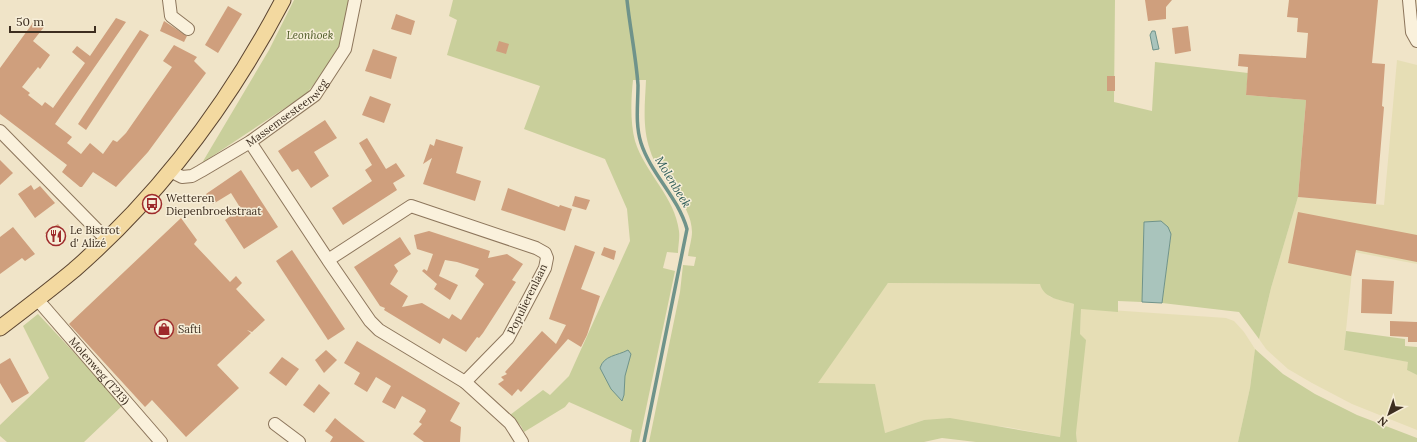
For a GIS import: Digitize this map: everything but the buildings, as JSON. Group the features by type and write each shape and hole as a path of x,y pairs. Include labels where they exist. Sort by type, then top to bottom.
{"main road":[{"path":"0,328 74,270 170,172 236,82 254,54 283,0"}],"street":[{"path":"169,0 171,16 188,28"},
{"name":"Massemsesteenweg","path":"170,172 182,177 192,176 250,142 315,94 345,49 355,0"},
{"path":"1409,0 1412,32 1417,41"},
{"path":"0,131 106,239"},
{"path":"250,142 370,321 379,330 465,382 510,423 522,442"},
{"name":"Populierenlaan","path":"328,260 411,206 545,253 547,258 545,268 508,338 465,382"},
{"name":"Molenweg (T213)","path":"37,299 161,442"},
{"path":"276,424 299,442"}],"shaded area":[{"path":"1397,60 1417,65 1417,264 1354,252 1344,350 1409,362 1407,370 1417,375 1417,430 1352,404 1312,383 1288,369 1266,349 1259,339 1271,288 1298,197 1384,205"},
{"path":"888,283 1041,284 1050,297 1074,304 1060,437 1007,427 924,420 885,433 818,383 830,360"},
{"path":"1081,308 1226,318 1234,321 1244,332 1255,349 1250,388 1238,442 1077,442 1076,433"}],"green space":[{"name":"Leonhoek","path":"294,0 349,0 340,44 324,72 306,94 202,163 269,50"},
{"path":"453,0 1115,0 1114,102 1152,111 1155,62 1248,73 1246,95 1306,100 1298,197 1271,288 1259,339 1239,312 1162,303 1171,234 1144,222 1142,302 1118,301 1118,312 1081,309 1080,334 1086,340 1076,433 1077,442 976,442 942,438 924,442 649,442 680,292 683,265 694,266 696,257 688,256 692,232 691,221 687,210 654,160 647,141 645,115 646,80 633,80 631,110 635,141 646,164 672,207 679,234 678,253 667,252 663,268 675,271 639,442 630,442 632,430 569,402 565,407 524,432 521,426 510,415 543,390 550,395 569,376 630,241 627,209 605,159 524,129 540,86 447,55 457,20 449,16","holes":["888,283 1040,284 1042,289 1049,296 1074,304 1060,437 950,418 924,420 885,433 875,384 818,383"]},
{"path":"38,314 123,405 84,442 7,442 0,436 0,425 49,378 23,326"},
{"path":"1346,331 1405,339 1405,346 1417,347 1417,375 1407,370 1408,362 1344,350"},
{"path":"1255,349 1283,374 1315,394 1357,415 1417,438 1417,442 1238,442 1250,388"}],"water":[{"path":"1152,31 1155,31 1159,49 1153,50 1150,35"},
{"path":"1161,221 1168,227 1171,234 1162,303 1142,302 1144,222"},
{"path":"628,350 631,354 625,376 624,395 622,401 611,389 600,368 602,364 611,356"}],"waterway":[{"name":"Molenbeek","path":"627,0 638,85 637,121 639,136 645,154 677,206 687,229 644,442"}],"place":[{"name":"Wetteren Diepenbroekstraat","path":"152,204"},
{"name":"Le Bistrot d' Alizé","path":"56,236"},
{"name":"Safti","path":"164,329"}]}
